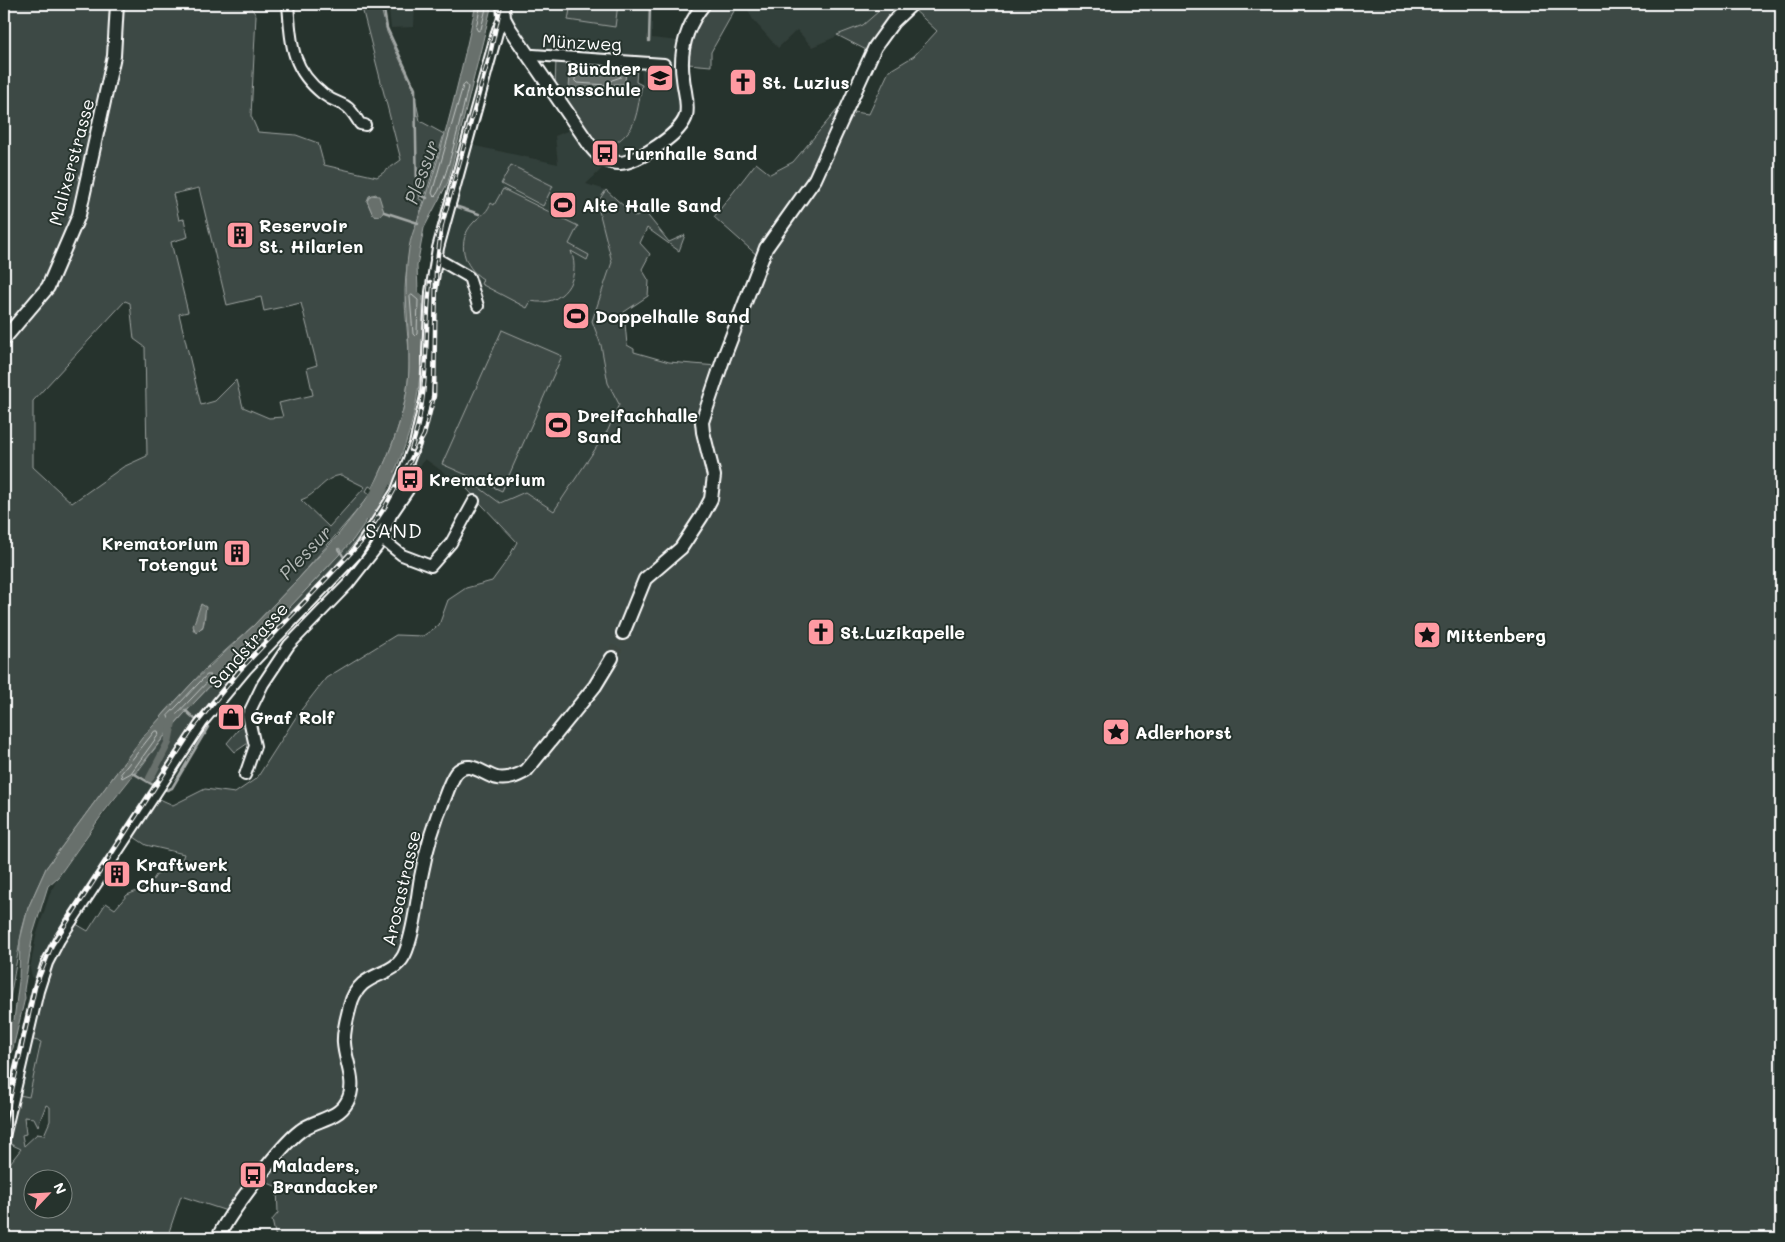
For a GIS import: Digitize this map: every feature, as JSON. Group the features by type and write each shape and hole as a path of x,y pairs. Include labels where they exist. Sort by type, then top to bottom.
{"main road":[{"name":"Malixerstrasse","path":"4,339 48,287 79,215 114,56 117,4"},
{"path":"503,4 504,18 528,57 594,151 609,161 626,162 673,135 684,121 687,110 682,69 684,46 689,27 704,4"},
{"path":"623,633 645,579 652,570 681,548 711,499 714,476 702,422 724,357 763,256 774,235 815,179 875,46 893,22 912,4"},
{"name":"Arosastrasse","path":"218,1238 229,1218 290,1140 304,1128 331,1117 341,1110 348,1101 352,1086 344,1041 352,998 361,984 395,966 406,952 426,855 438,813 454,776 463,768 469,767 500,778 514,777 529,769 599,680 612,658"}],"street":[{"path":"288,4 291,46 296,62 318,90 327,97 346,105 360,124 365,125"},
{"name":"Sandstrasse","path":"4,1137 38,991 47,964 59,940 202,722 246,669 356,554 386,509 402,478 417,438 426,396 431,292 436,258 498,29 504,18"},
{"name":"Münzweg","path":"528,57 533,55 569,56 664,64"},
{"path":"436,258 469,277 478,306"},
{"path":"245,775 255,746 248,721 249,713 266,678 288,646 348,584 375,551 382,539 391,515 408,489 408,482 402,478"},
{"path":"382,539 402,555 430,566 451,543 474,501"}],"shaded area":[{"path":"4,4 248,4 256,15 251,116 258,132 296,135 318,143 324,165 377,177 401,160 361,4 380,4 387,32 413,88 420,121 444,134 426,194 421,192 419,199 424,201 412,238 407,263 405,302 409,371 405,402 392,446 373,488 369,486 366,491 370,494 365,501 299,578 254,625 207,667 166,711 128,757 46,868 28,908 22,930 4,1032","holes":["199,188 227,305 261,297 264,311 301,303 317,365 307,368 313,395 279,403 283,417 269,418 243,407 236,380 215,401 201,405 179,314 188,312 171,242 188,237 184,219 179,220 173,194","376,194 384,212 379,216 372,213 367,201 369,196","125,301 130,303 134,339 145,347 147,456 123,467 72,503 33,467 33,401","341,475 365,487 329,527 301,500 307,498 330,479","201,604 205,612 202,629 193,630"]},
{"path":"393,4 415,4 414,27 391,28 389,10 393,9"},
{"name":"Bündner Kantonsschule","path":"512,4 648,4 652,7 652,38 679,41 682,111 678,122 669,133 636,152 620,156 605,149 612,146 631,128 642,85 641,62 529,53 511,15"},
{"path":"571,4 618,4 615,27 568,20"},
{"path":"738,4 711,52 711,66 688,64 690,37 711,5"},
{"path":"745,4 886,4 863,25 812,47 797,30 778,48 753,20"},
{"path":"887,4 1765,4 1781,12 1781,1238 276,1238 272,1220 278,1213 277,1187 259,1179 233,1213 181,1196 167,1238 4,1238 4,1171 21,1149 4,1141 15,1094 29,1097 41,1042 27,1038 38,991 71,921 88,931 106,903 115,909 127,895 149,886 156,875 180,865 184,854 146,845 128,833 153,796 173,805 205,789 235,793 257,778 298,714 326,678 396,635 423,636 439,625 448,600 466,588 492,581 508,559 517,542 467,489 473,483 500,503 525,492 554,511 608,430 619,404 608,383 601,345 592,321 612,262 597,203 606,190 636,217 645,212 669,242 685,235 679,251 647,228 640,243 650,254 642,269 649,281 648,296 624,312 627,345 634,349 634,352 669,362 717,366 758,256 714,217 756,163 770,174 793,162 837,110 869,114 889,71 914,56 937,31 910,6 872,53 837,35 863,25","holes":["46,1105 50,1107 50,1121 44,1135 37,1134 24,1146 22,1135 26,1134 24,1117 34,1118 38,1126"]},
{"path":"556,59 637,68 636,82 642,85 637,113 631,128 617,142 608,147 600,148 555,89"},
{"path":"574,128 595,159 604,167 586,184 606,190 597,203 612,262 592,321 601,345 608,383 619,404 608,430 554,511 525,492 500,503 473,483 467,489 425,459 414,474 409,473 418,445 440,265 466,144 558,164 555,136"},
{"path":"511,165 553,186 543,206 501,184"},
{"path":"503,189 578,226 569,244 589,255 587,260 571,251 574,261 574,272 567,289 560,296 552,300 542,302 531,301 527,308 481,284 483,279 471,268 464,253 463,245 468,230 491,203 494,205"},
{"path":"502,330 562,356 502,491 442,464"},
{"path":"381,500 384,501 347,553 220,691 194,722 153,785 136,774 164,737 194,703 323,572 354,537"},
{"path":"347,553 352,558 219,700 59,940 29,1098 4,1137 4,1113 33,980 30,969 36,937 49,896 58,877 128,782 136,774 153,784 194,722 220,691"},
{"path":"248,718 254,739 235,752 227,743"}],"water":[{"path":"476,4 492,4 448,182 424,228 417,266 418,292 423,296 422,349 417,398 405,445 384,494 373,488 397,430 408,385 409,354 406,278 410,241 426,198 447,127"},
{"path":"571,66 626,69 625,84 614,84 614,91 569,88"},
{"path":"371,195 379,196 384,212 379,216 373,215 367,201"},
{"path":"370,494 381,500 353,540 258,641 217,678 169,730 104,812 58,877 48,886 33,934 24,990 25,998 13,1048 4,1066 5,1035 14,1020 19,981 20,940 28,908 46,868 142,738 193,682 254,625 299,578 338,535"},
{"path":"201,604 206,607 203,626 196,633 193,626"}],"waterway":[{"path":"383,4 387,28 415,89 417,190 420,195 427,198"},
{"path":"649,41 650,4"},
{"path":"452,205 479,214"},
{"path":"384,212 418,223"},
{"name":"Plessur","path":"367,513 388,475"},
{"path":"339,549 343,556"},
{"path":"185,710 196,720"},
{"path":"150,778 168,743 173,717"},
{"path":"203,726 205,727 203,732 205,734"},
{"path":"162,789 172,788 208,727"},
{"path":"133,773 153,785"}],"tunnel":[{"path":"612,658 623,633"}],"railway":[{"path":"441,228 490,54 501,4"},
{"path":"4,1125 35,987 52,945 196,724 239,671 363,540 385,507 424,435 434,396 436,270 442,223"},
{"path":"411,450 417,429 424,387 430,282"}],"place":[{"name":"Bündner Kantonsschule","path":"660,78"},
{"name":"St. Luzius","path":"743,82"},
{"name":"Turnhalle Sand","path":"605,153"},
{"name":"Alte Halle Sand","path":"563,205"},
{"name":"Reservoir St. Hilarien","path":"240,235"},
{"name":"Doppelhalle Sand","path":"576,316"},
{"name":"Dreifachhalle Sand","path":"558,425"},
{"name":"Krematorium","path":"410,479"},
{"name":"Krematorium Totengut","path":"237,553"},
{"name":"St.Luzikapelle","path":"821,632"},
{"name":"Mittenberg","path":"1427,635"},
{"name":"Graf Rolf","path":"231,717"},
{"name":"Adlerhorst","path":"1116,732"},
{"name":"Kraftwerk Chur-Sand","path":"117,874"},
{"name":"Maladers, Brandacker","path":"253,1175"}],"district":[{"name":"SAND","path":"394,530"}]}
